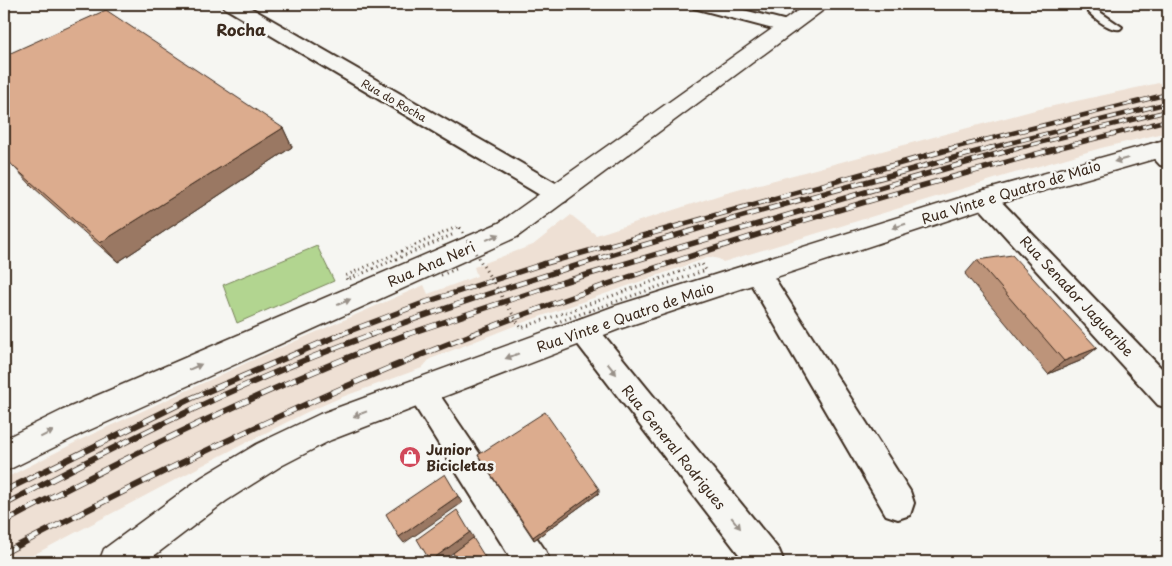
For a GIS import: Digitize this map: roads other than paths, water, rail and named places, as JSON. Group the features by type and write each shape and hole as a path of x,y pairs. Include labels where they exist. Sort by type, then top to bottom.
{"main road":[{"name":"Rua Ana Neri","path":"4,456 81,418 491,238 518,224 819,4"},
{"name":"Rua Vinte e Quatro de Maio","path":"117,562 214,489 269,455 320,429 584,330 757,272 985,198 1164,152"}],"street":[{"name":"Rua do Rocha","path":"231,4 558,195"},
{"path":"700,4 788,27"},
{"name":"Rua Senador Jaguaribe","path":"985,198 1168,395"},
{"path":"757,272 898,503"},
{"name":"Rua General Rodrigues","path":"584,330 597,350 767,562"},
{"path":"421,391 533,562"}],"lane":[{"path":"1088,4 1090,9 1117,27"}],"railway":[{"path":"949,149 1168,94"},
{"path":"986,149 1168,103"},
{"path":"1018,148 1168,111"},
{"path":"1055,149 1168,120"},
{"path":"339,335 426,302 543,264 954,148"},
{"path":"370,335 523,282 601,258 756,212 991,148"},
{"path":"405,335 563,282 1018,148"},
{"path":"470,335 615,282 762,233 910,189 1059,148"},
{"path":"4,491 192,398 342,334"},
{"path":"4,505 94,458 232,391 373,334"},
{"path":"4,522 103,470 203,421 305,375 408,334"},
{"path":"4,553 177,465 294,409 474,334"}],"place":[{"name":"Junior Bicicletas","path":"410,457"}],"district":[{"name":"Rocha","path":"241,29"}]}
